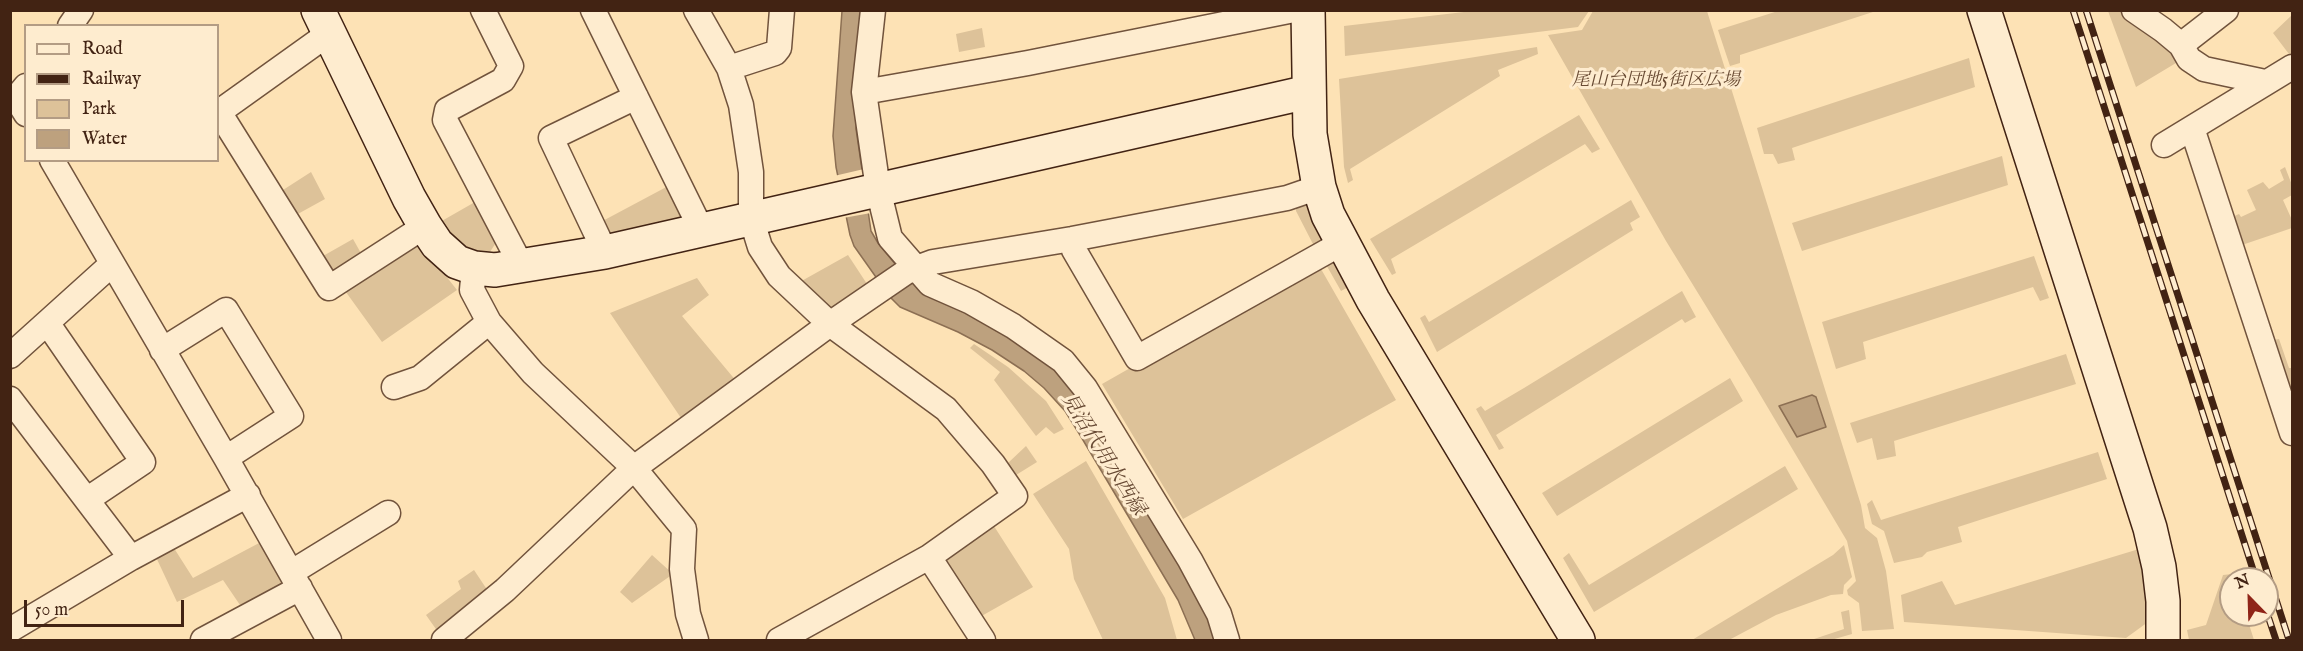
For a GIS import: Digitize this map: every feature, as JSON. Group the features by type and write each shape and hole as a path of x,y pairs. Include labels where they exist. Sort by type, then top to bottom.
{"street":[{"path":"71,24 81,10"},
{"path":"483,10 511,66 503,80 447,110 445,120 522,267"},
{"path":"593,10 701,229"},
{"path":"696,10 729,68 741,105 752,172 751,218 760,247 779,276 830,324 946,409 993,464 1016,496 929,557 778,640"},
{"path":"729,68 775,53 779,48 782,10"},
{"path":"873,10 864,92 874,190 890,238 911,270 930,284 971,302 1013,326 1063,361 1085,388 1184,550 1219,614 1227,640"},
{"path":"864,92 1028,63 1294,10"},
{"path":"1308,10 1310,134 1319,187 1328,215 1373,300 1578,640"},
{"path":"1984,10 2150,528 2159,567 2163,601 2163,640"},
{"path":"2134,10 2181,45 2189,59 2204,69 2265,82"},
{"path":"2181,45 2226,10"},
{"path":"425,226 328,288 219,112 323,22 409,198 437,244 457,262 474,268 495,270 605,252 1308,92"},
{"path":"2164,146 2292,67"},
{"path":"605,252 551,138 636,97"},
{"path":"2192,128 2292,427"},
{"path":"53,162 248,495 329,640"},
{"path":"444,640 505,590 634,468 830,324 911,270 933,262 1072,239 1287,198 1319,187"},
{"path":"1072,239 1074,250 1137,357 1342,243"},
{"path":"10,356 48,324 111,264"},
{"path":"474,268 472,290 489,322 533,373 634,468 684,529 682,569 688,614 696,640"},
{"path":"162,350 226,310 291,416 226,458"},
{"path":"394,387 420,378 489,322"},
{"path":"48,324 143,462 88,499"},
{"path":"10,399 131,558"},
{"path":"10,630 131,558 248,495"},
{"path":"203,640 296,580 388,513"},
{"path":"929,557 983,640"}],"green space":[{"path":"1481,10 1589,11 1578,27 1345,56 1344,26"},
{"name":"尾山台団地5街区広場","path":"1593,11 1707,11 1861,505 1865,528 1877,538 1886,571 1894,629 1862,631 1859,603 1848,595 1847,590 1856,581 1847,541 1666,241 1548,35 1582,30"},
{"path":"1778,11 1876,11 1740,55 1740,63 1730,66 1718,30"},
{"path":"2108,11 2124,11 2181,60 2136,87"},
{"path":"2292,15 2292,58 2273,33"},
{"path":"982,28 985,47 959,52 956,34"},
{"path":"1537,47 1538,54 1498,70 1500,76 1350,169 1353,180 1348,183 1344,167 1339,79"},
{"path":"1969,58 1975,87 1792,148 1795,160 1778,164 1773,154 1764,154 1757,128"},
{"path":"1579,115 1600,149 1592,153 1585,144 1391,259 1396,273 1392,275 1370,239"},
{"path":"2002,156 2008,185 1802,251 1792,223"},
{"path":"2285,167 2292,185 2292,195 2283,200 2292,220 2292,228 2242,245 2232,217 2239,214 2241,217 2256,210 2247,190 2263,182 2269,189 2284,180 2280,170"},
{"path":"311,172 325,199 296,215 283,190"},
{"path":"672,184 685,211 678,221 604,239 597,224"},
{"path":"1631,200 1640,217 1630,223 1633,230 1437,352 1420,318 1425,315 1429,322"},
{"path":"475,202 497,241 490,252 477,253 454,242 440,222"},
{"path":"1310,203 1323,233 1321,243 1314,246 1296,211 1296,206"},
{"path":"353,239 362,255 339,271 328,268 323,256"},
{"path":"406,244 423,247 457,290 382,342 343,288"},
{"path":"848,255 869,287 828,310 798,283"},
{"path":"2034,256 2049,298 2040,301 2033,287 1863,342 1866,359 1836,369 1822,322"},
{"path":"1336,260 1350,286 1341,291 1324,261"},
{"path":"1317,262 1396,400 1183,519 1102,384"},
{"path":"697,278 709,295 682,316 737,382 681,418 610,313"},
{"path":"1682,291 1696,317 1685,323 1682,319 1496,435 1504,448 1499,450 1476,409 1481,406 1485,411"},
{"path":"2279,339 2289,368 2292,368 2292,407 2268,341"},
{"path":"974,344 1008,367 1046,401 1064,429 1054,434 1046,427 1036,436 994,380 1000,372 970,348"},
{"path":"2066,354 2076,384 1894,441 1896,456 1877,460 1872,438 1857,443 1850,423"},
{"path":"1730,378 1743,401 1557,516 1542,493"},
{"path":"1026,446 1037,462 1016,475 1008,463"},
{"path":"2098,452 2107,479 1958,527 1962,542 1927,552 1922,557 1894,563 1884,531 1872,524 1867,504 1872,500 1881,520"},
{"path":"1086,461 1165,598 1177,640 1103,640 1074,579 1069,549 1033,494"},
{"path":"1785,466 1798,489 1594,612 1563,558 1569,553 1589,585"},
{"path":"992,523 1033,587 978,618 943,569 944,555"},
{"path":"261,542 283,584 240,605 223,580 177,602 155,555 172,545 193,578"},
{"path":"1844,545 1852,577 1844,585 1843,594 1831,595 1776,615 1729,640 1692,640 1833,555"},
{"path":"2139,549 2148,622 2126,638 1904,622 1901,595 1942,581 1955,605"},
{"path":"652,555 673,574 632,603 620,592"},
{"path":"474,570 488,591 438,632 426,615 461,589 458,581"},
{"path":"2219,587 2219,627 2250,627 2254,640 2189,640 2187,630 2206,625"},
{"path":"1849,610 1852,634 1831,640 1811,640 1844,629 1841,612"}],"water":[{"name":"見沼代用水西縁","path":"842,11 864,11 856,129 871,231 878,243 900,270 969,311 1061,371 1209,613 1217,640 1195,640 1178,600 1080,435 1065,411 1044,388 1024,371 992,350 958,332 900,307 890,297 854,246 836,167 833,136"},
{"path":"1812,395 1816,397 1826,427 1797,437 1779,406"}],"pier":[{"path":"864,169 871,213 843,218 834,176"}],"railway":[{"path":"2073,10 2252,567"},
{"path":"2086,10 2289,640"},
{"path":"2272,627 2276,640"}]}
